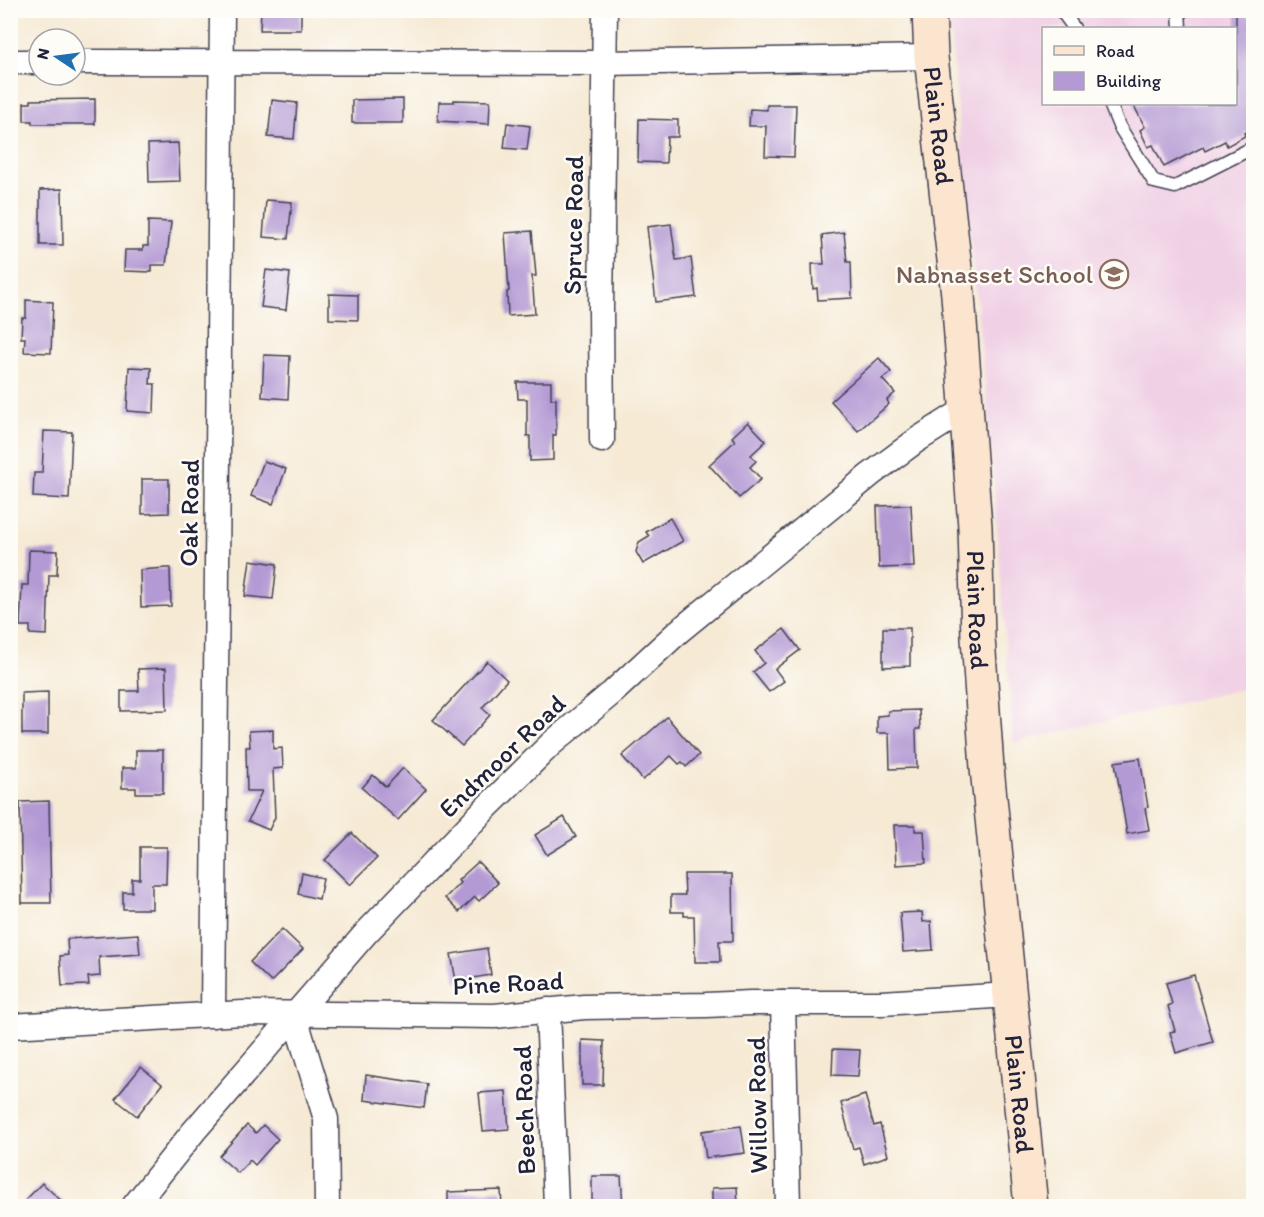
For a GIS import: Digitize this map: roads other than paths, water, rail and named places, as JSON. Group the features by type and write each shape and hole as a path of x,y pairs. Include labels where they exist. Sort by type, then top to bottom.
{"main road":[{"name":"Plain Road","path":"930,10 931,57 958,295 975,526 978,638 985,744 1031,1206"}],"street":[{"name":"Oak Road","path":"213,1015 222,10"},
{"name":"Spruce Road","path":"602,440 601,309 605,10"},
{"path":"87,62 604,63 931,57"},
{"path":"10,62 27,62"},
{"name":"Endmoor Road","path":"134,1206 194,1131 366,933 551,744 613,692 679,631 870,475 917,440 966,409"},
{"name":"Pine Road","path":"10,1026 213,1015 494,1016 584,1007 882,1003 1009,995"},
{"name":"Willow Road","path":"783,1003 788,1206"},
{"name":"Beech Road","path":"548,1010 556,1206"},
{"path":"294,1014 326,1119 327,1206"}],"lane":[{"path":"1061,10 1073,27"},
{"path":"1179,10 1180,27"},
{"path":"1110,105 1119,126 1154,182 1175,187 1254,147"}],"place":[{"name":"Nabnasset School","path":"1114,274"}]}
